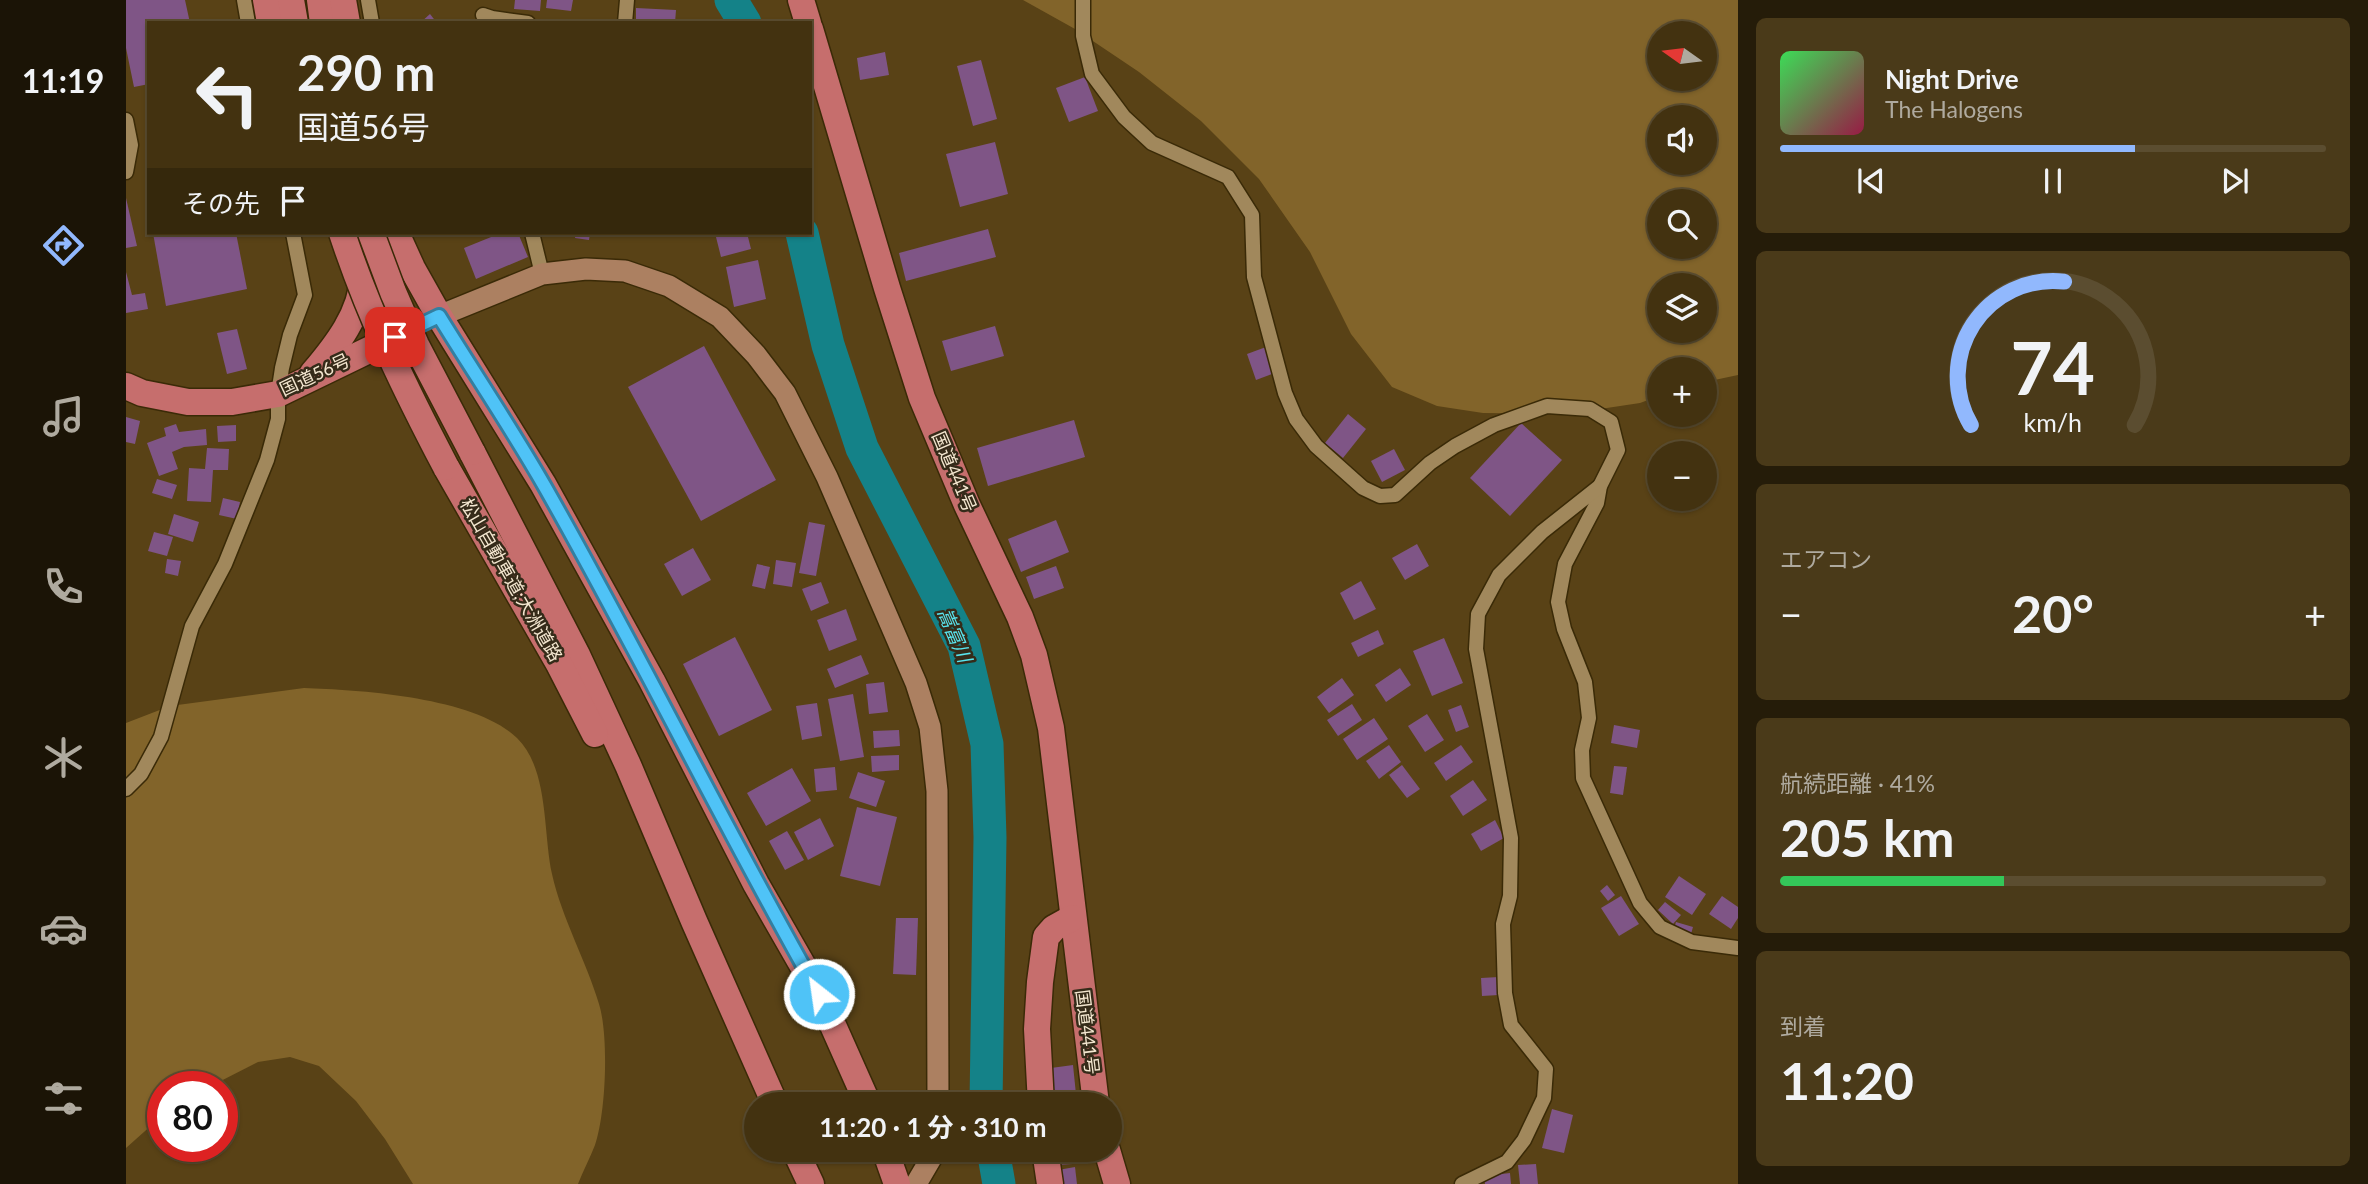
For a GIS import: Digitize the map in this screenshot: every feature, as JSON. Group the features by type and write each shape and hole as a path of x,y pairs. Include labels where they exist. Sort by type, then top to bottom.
{"highway":[{"path":"266,0 270,21"},
{"path":"291,0 295,21"},
{"path":"320,0 323,21"},
{"path":"343,0 347,21"},
{"path":"801,0 807,21"},
{"name":"国道441号","path":"812,36 922,398 967,505 1020,617 1034,655 1051,728 1094,1092"},
{"path":"331,235 360,262 439,316"},
{"name":"松山自動車道;大洲道路","path":"343,235 391,360 446,467 559,664 694,921"},
{"name":"松山自動車道;大洲道路","path":"372,235 416,345 577,655 628,765 770,1092"},
{"path":"397,235 439,316 543,484 652,681 757,884 819,994 863,1092"},
{"path":"307,380 333,349 356,311 363,278 360,262"},
{"name":"国道56号","path":"126,386 142,393 188,402 232,402 278,394 439,316"},
{"path":"1040,1092 1037,1029 1046,937 1054,928 1072,918"},
{"path":"801,1162 811,1184"},
{"path":"889,1162 897,1184"},
{"path":"1047,1162 1050,1184"},
{"path":"1111,1162 1117,1184"}],"street":[{"path":"244,0 248,21"},
{"path":"368,0 372,21"},
{"path":"481,19 491,0"},
{"path":"625,21 627,0"},
{"path":"1083,0 1083,36 1092,74 1124,117 1152,143 1228,177 1252,215 1254,277 1285,393 1296,419 1316,446 1363,488 1380,496 1395,495 1430,463 1455,446 1494,425 1547,406 1590,409 1611,422 1618,450 1600,486 1597,503 1565,564 1558,603 1564,629 1585,682 1589,718 1582,750 1583,778 1640,903 1660,927 1692,942 1738,948"},
{"path":"481,19 514,21"},
{"path":"126,120 131,145 126,172"},
{"path":"126,789 141,774 161,737 192,626 225,564 267,460 278,419 278,394 290,335 304,295 293,235"},
{"path":"532,235 542,274"},
{"path":"439,316 542,274 586,269 625,271 669,286 720,317 756,355 785,393 827,477 916,683 930,727 937,791 938,1092"},
{"path":"1462,1184 1507,1163 1524,1140 1544,1098 1546,1069 1511,1025 1505,993 1503,924 1510,896 1511,838 1476,649 1478,614 1499,575 1542,532 1600,486"},
{"path":"916,1184 929,1162"}],"shaded area":[{"path":"1023,0 1738,0 1738,375 1717,379 1717,357 1647,357 1647,400 1567,414 1483,413 1437,406 1392,387 1351,334 1310,252 1259,179 1201,121 1139,72 1075,29"},
{"path":"304,688 355,691 416,698 474,713 498,724 517,738 535,767 556,891 594,988 602,1018 605,1054 602,1114 595,1145 578,1184 413,1184 385,1139 356,1101 319,1066 290,1057 258,1062 238,1072 147,1071 147,1129 126,1148 126,723 170,706"}],"building":[{"path":"126,0 185,0 190,21 147,21 147,84 134,87 126,48"},
{"path":"515,0 541,0 540,11 514,9"},
{"path":"547,0 573,0 571,11 546,8"},
{"path":"636,8 676,10 675,21 636,21"},
{"path":"430,14 435,21 422,21"},
{"path":"885,52 889,75 860,80 857,58"},
{"path":"981,60 997,119 973,126 957,66"},
{"path":"1085,77 1098,111 1069,122 1056,88"},
{"path":"995,142 1008,194 960,207 946,154"},
{"path":"126,198 137,246 126,248"},
{"path":"988,229 996,257 906,281 899,253"},
{"path":"153,235 236,235 247,289 166,306"},
{"path":"496,235 519,235 528,257 476,279 464,248"},
{"path":"576,235 590,235 589,240 575,238"},
{"path":"716,235 748,235 751,249 721,257"},
{"path":"758,260 766,299 734,307 726,267"},
{"path":"126,272 132,295 145,293 148,309 126,313"},
{"path":"995,326 1004,356 951,371 942,341"},
{"path":"237,329 247,369 227,374 217,333"},
{"path":"704,346 776,480 701,521 628,387"},
{"path":"1266,347 1275,373 1256,380 1247,354"},
{"path":"1348,414 1366,429 1343,458 1325,443"},
{"path":"126,417 140,421 135,444 126,442"},
{"path":"1074,420 1085,457 988,486 977,448"},
{"path":"1521,423 1562,460 1510,516 1470,478"},
{"path":"176,424 179,432 206,429 207,445 184,447 172,452 178,469 159,476 147,443 166,436 164,428"},
{"path":"236,425 236,441 218,442 217,426"},
{"path":"207,448 229,449 228,470 213,470 211,502 187,501 189,468 205,469"},
{"path":"1394,449 1405,470 1382,482 1371,461"},
{"path":"157,479 177,485 172,499 152,493"},
{"path":"223,498 240,502 237,519 219,515"},
{"path":"174,514 199,522 193,542 168,534"},
{"path":"1056,520 1069,552 1021,572 1008,539"},
{"path":"809,522 825,525 816,576 799,573"},
{"path":"154,532 173,537 167,556 148,551"},
{"path":"1417,544 1429,566 1405,580 1392,558"},
{"path":"693,548 711,580 682,596 664,564"},
{"path":"167,559 181,561 178,576 165,573"},
{"path":"776,560 796,563 792,587 773,584"},
{"path":"757,564 770,567 765,589 752,586"},
{"path":"1056,566 1064,588 1034,599 1026,577"},
{"path":"1361,581 1376,609 1354,620 1340,593"},
{"path":"821,582 829,603 811,611 802,589"},
{"path":"846,609 857,640 829,651 817,620"},
{"path":"1378,630 1384,644 1358,657 1351,643"},
{"path":"735,637 772,710 719,736 683,664"},
{"path":"1444,638 1463,683 1432,696 1413,651"},
{"path":"861,655 869,674 835,688 827,669"},
{"path":"1400,668 1411,685 1386,702 1375,685"},
{"path":"1342,678 1354,695 1329,713 1317,697"},
{"path":"884,682 888,712 869,714 866,684"},
{"path":"853,694 864,757 840,761 828,699"},
{"path":"817,703 822,736 802,740 796,706"},
{"path":"1352,704 1362,720 1338,736 1327,720"},
{"path":"1461,705 1469,727 1456,732 1448,710"},
{"path":"1427,714 1444,740 1425,752 1408,726"},
{"path":"1374,718 1388,739 1357,760 1343,739"},
{"path":"1614,725 1640,730 1637,748 1611,743"},
{"path":"899,730 900,746 874,748 873,731"},
{"path":"1389,745 1401,762 1379,779 1366,761"},
{"path":"1461,745 1473,762 1446,781 1434,763"},
{"path":"899,755 899,770 872,772 871,756"},
{"path":"1402,765 1420,789 1407,798 1389,775"},
{"path":"1614,766 1627,767 1623,795 1610,793"},
{"path":"835,767 837,790 816,792 814,769"},
{"path":"792,768 811,801 766,826 747,793"},
{"path":"858,772 885,781 876,807 849,798"},
{"path":"1473,780 1487,800 1463,816 1450,796"},
{"path":"857,807 897,817 880,886 840,876"},
{"path":"820,818 834,846 808,860 794,832"},
{"path":"1495,820 1504,838 1481,851 1471,834"},
{"path":"787,831 804,860 785,870 769,841"},
{"path":"1679,876 1706,894 1692,915 1665,897"},
{"path":"1607,885 1615,895 1608,901 1600,891"},
{"path":"1621,896 1639,924 1619,936 1601,908"},
{"path":"1722,896 1738,907 1738,918 1731,929 1709,914"},
{"path":"1665,902 1681,915 1673,924 1658,910"},
{"path":"896,918 918,918 916,975 893,974"},
{"path":"1676,922 1693,927 1691,934 1674,929"},
{"path":"1499,977 1499,995 1482,996 1481,978"},
{"path":"1073,1065 1076,1092 1053,1092 1051,1068"},
{"path":"1552,1109 1573,1115 1564,1153 1542,1148"},
{"path":"1056,1162 1073,1164 1056,1165"},
{"path":"1536,1164 1538,1184 1520,1184 1518,1165"},
{"path":"1075,1167 1077,1184 1060,1184 1058,1170"},
{"path":"1510,1173 1511,1184 1485,1184 1484,1176"}],"waterway":[{"name":"嵩富川","path":"731,0 744,21"},
{"name":"嵩富川","path":"802,235 828,345 862,448 964,646 987,744 990,837 986,1092"},
{"name":"嵩富川","path":"995,1162 999,1184"}],"route":[{"path":"395,337 439,316 543,484 652,681 757,884 819,994"}]}
